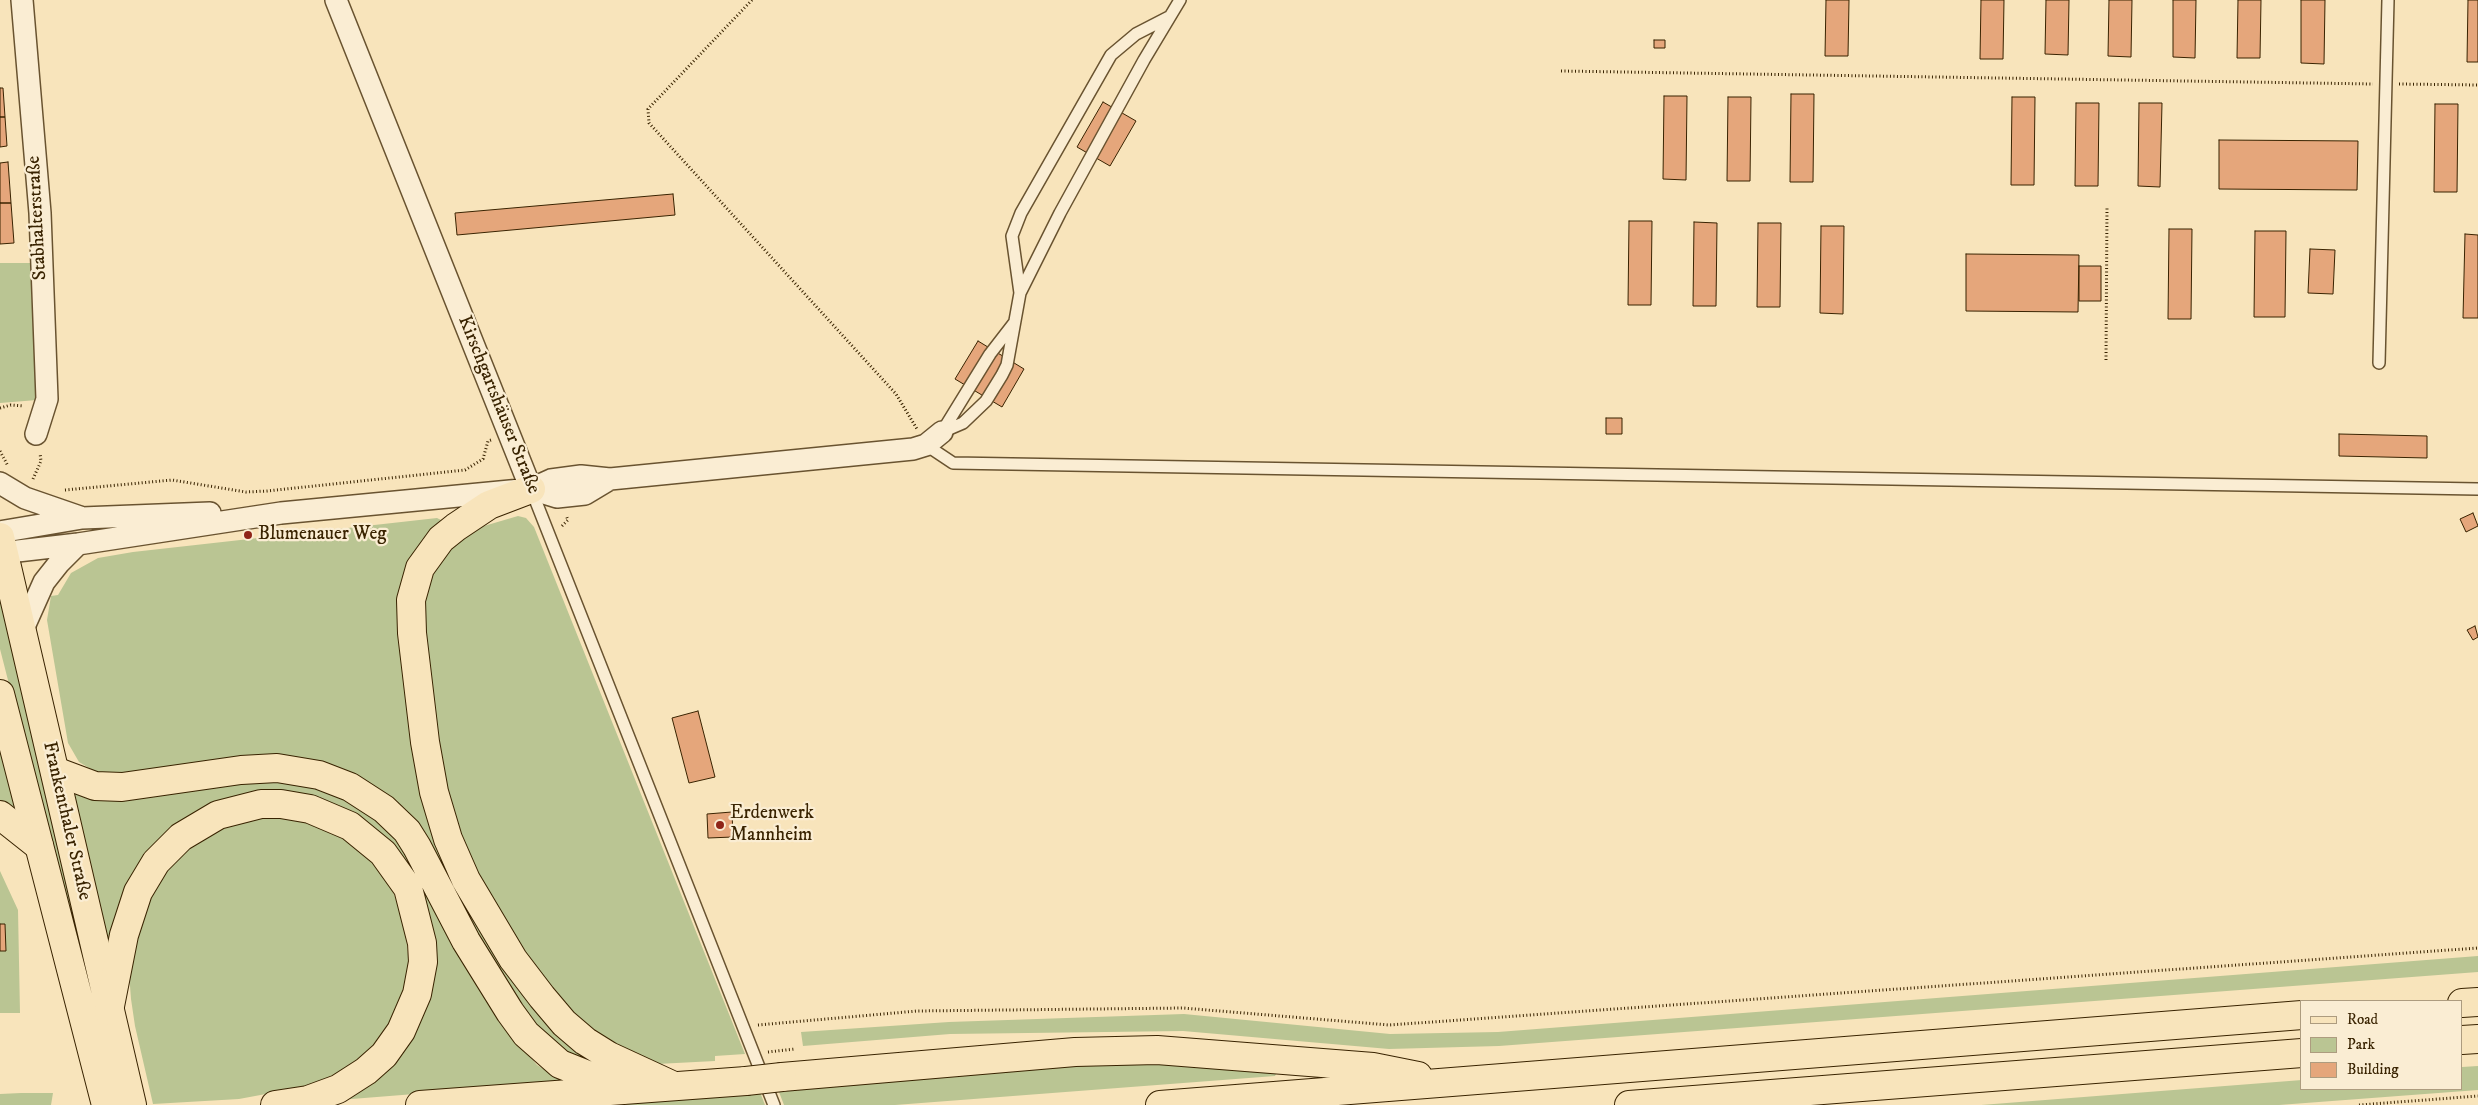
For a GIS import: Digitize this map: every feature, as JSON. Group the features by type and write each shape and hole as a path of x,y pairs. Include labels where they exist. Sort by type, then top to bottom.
{"main road":[{"path":"531,489 489,505 456,527 434,547 420,568 411,600 412,633 425,742 434,792 448,839 466,880 513,959 542,997 564,1023 585,1041 609,1056 674,1086"},
{"name":"Frankenthaler Straße","path":"1,544 23,629 132,1105"},
{"name":"Frankenthaler Straße","path":"0,694 106,1105"},
{"path":"55,771 95,786 122,787 241,770 277,768 319,775 350,787 384,809 407,831 418,847 466,941 510,1012 526,1034 560,1064 625,1090"},
{"path":"109,1011 124,934 138,892 156,862 181,837 218,815 261,804 281,804 310,809 350,826 383,853 408,888 415,906 422,942 422,962 417,994 401,1031 384,1055 366,1071 330,1092 308,1100 275,1105"},
{"path":"0,815 39,846"},
{"path":"2463,1003 2478,1002"},
{"path":"1160,1105 2300,1015"},
{"path":"2463,1040 2478,1039"},
{"path":"420,1105 746,1081 1074,1052 1157,1050 1374,1067 1452,1082"},
{"path":"1629,1105 2300,1053"}],"street":[{"name":"Stabhalterstraße","path":"22,0 40,213 47,399 36,434"},
{"name":"Kirschgartshäuser Straße","path":"336,0 531,489"},
{"path":"1,544 78,544 281,514 531,489 551,480 581,476 610,479 913,449 934,438"},
{"path":"0,483 24,498 82,518"},
{"path":"1,544 82,518 184,513 281,514"},
{"path":"23,629 44,582 78,544"}],"lane":[{"path":"1020,293 1060,213 1180,0"},
{"path":"2379,363 2388,0"},
{"path":"934,438 963,423 986,401 1007,365 1020,293 1012,236 1021,213 1111,55 1136,34 1171,16"},
{"path":"934,438 990,354 1016,319"},
{"path":"934,438 953,463 2478,489"},
{"name":"Kirschgartshäuser Straße","path":"531,489 774,1105"}],"path":[{"path":"752,0 648,109 649,123 934,438"},
{"path":"1562,71 2478,85"},
{"path":"2106,360 2107,208"},
{"path":"60,490 172,480 246,492 465,470 483,459 488,441 510,434"},
{"path":"31,484 41,462"},
{"path":"742,1027 916,1011 1183,1008 1389,1025 2478,948"},
{"path":"753,1053 795,1049"},
{"path":"2360,1105 2478,1096"}],"green space":[{"path":"0,263 30,263 37,400 0,403"},
{"path":"518,516 526,518 534,527 745,1054 715,1056 715,1061 657,1064 580,1029 492,911 448,813 419,620 430,569 467,531"},
{"path":"437,518 443,521 418,556 430,806 589,1058 588,1061 569,1057 531,1026 356,779 99,774 79,762 68,743 47,620 51,596 58,595 71,573 98,558 133,552"},
{"path":"0,589 69,888 117,1105 0,649"},
{"path":"0,739 19,813 0,803"},
{"path":"265,780 313,785 350,800 379,819 408,850 517,1041 537,1065 566,1082 339,1100 428,984 378,834 229,799 192,814 164,836 112,959 70,792 98,800"},
{"path":"240,813 321,820 377,863 394,894 405,927 409,963 405,1004 364,1062 334,1077 298,1088 239,1099 153,1104 135,1026 131,999 129,973 134,921 185,841"},
{"path":"0,871 18,910 20,1013 0,1013"},
{"path":"2478,956 2478,972 1499,1046 1389,1049 1183,1031 950,1034 803,1046 801,1032 949,1022 1184,1014 1390,1034 1498,1032"},
{"path":"1183,1059 1277,1072 1275,1076 895,1105 784,1105 779,1092 810,1089 810,1082"},
{"path":"2478,1066 2478,1090 2279,1105 1981,1105 2300,1080 2300,1090 2463,1090 2463,1067"},
{"path":"760,1092 765,1105 521,1105"},
{"path":"53,1093 51,1105 0,1105 0,1094"}],"building":[{"path":"1826,0 1849,0 1848,56 1825,56"},
{"path":"1981,0 2004,0 2003,59 1980,59"},
{"path":"2046,0 2069,0 2068,55 2045,54"},
{"path":"2109,0 2132,0 2131,57 2108,56"},
{"path":"2173,0 2196,0 2195,58 2173,57"},
{"path":"2238,0 2261,0 2260,58 2237,58"},
{"path":"2301,0 2325,0 2324,64 2301,63"},
{"path":"2468,0 2478,0 2478,62 2467,62"},
{"path":"1654,40 1665,40 1665,48 1654,48"},
{"path":"0,88 3,88 5,117 0,117"},
{"path":"1791,94 1814,94 1813,182 1790,182"},
{"path":"1664,96 1687,96 1686,180 1663,179"},
{"path":"1728,97 1751,97 1750,181 1727,181"},
{"path":"2012,97 2035,97 2034,185 2011,185"},
{"path":"1103,102 1136,121 1110,166 1077,147"},
{"path":"2076,103 2099,103 2098,186 2075,186"},
{"path":"2139,103 2162,103 2160,187 2138,186"},
{"path":"2435,104 2458,104 2457,192 2434,192"},
{"path":"0,117 5,117 7,146 0,147"},
{"path":"2219,140 2358,141 2357,190 2219,189"},
{"path":"8,162 11,203 0,203 0,163"},
{"path":"673,194 675,215 457,235 455,213"},
{"path":"0,203 11,203 14,243 0,244"},
{"path":"1629,221 1652,221 1651,305 1628,305"},
{"path":"1694,222 1717,223 1716,306 1693,306"},
{"path":"1758,223 1781,223 1780,307 1757,307"},
{"path":"1821,226 1844,226 1843,314 1820,313"},
{"path":"2169,229 2192,229 2191,319 2168,319"},
{"path":"2255,231 2286,231 2285,317 2254,317"},
{"path":"2465,234 2478,235 2478,318 2463,318"},
{"path":"2310,249 2335,250 2333,294 2308,293"},
{"path":"1966,254 2079,255 2078,312 1966,311"},
{"path":"2079,266 2101,266 2101,301 2079,301"},
{"path":"978,341 1024,369 1002,407 955,379"},
{"path":"1606,418 1622,418 1622,434 1606,434"},
{"path":"2339,434 2427,436 2427,458 2339,456"},
{"path":"2473,513 2478,526 2466,532 2460,519"},
{"path":"2475,626 2478,637 2473,640 2467,630"},
{"path":"698,711 715,777 689,783 672,718"},
{"name":"Erdenwerk Mannheim","path":"732,812 733,837 708,838 707,814"},
{"path":"0,924 5,924 6,951 0,951"}],"place":[{"name":"Blumenauer Weg","path":"248,535"},
{"name":"Erdenwerk Mannheim","path":"720,825"}]}
